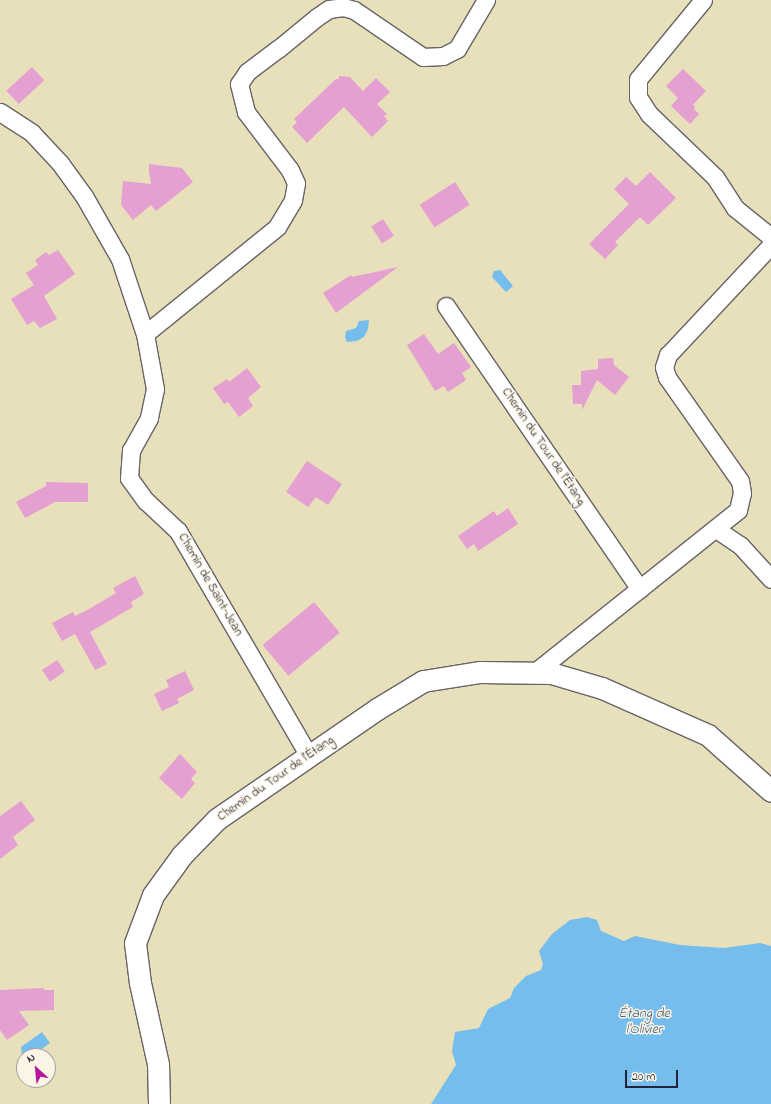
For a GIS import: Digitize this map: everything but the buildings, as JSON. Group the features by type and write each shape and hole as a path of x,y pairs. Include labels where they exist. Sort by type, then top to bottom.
{"street":[{"path":"145,334 277,227 293,200 296,183 290,170 246,112 239,84 247,72 317,17 329,9 343,7 354,10 423,57 443,56 457,49 486,0"},
{"path":"703,0 638,79 638,97 649,114 715,177 735,208 771,237"},
{"name":"Chemin de Saint-Jean","path":"0,112 32,133 60,163 84,196 120,259 145,334 155,389 149,418 131,450 129,478 146,501 178,530 309,756"},
{"path":"534,673 738,510 742,493 740,481 667,377 664,367 668,355 771,245"},
{"name":"Chemin du Tour de l'Étang","path":"446,306 640,589"},
{"path":"716,529 740,545 771,579"},
{"name":"Chemin du Tour de l'Étang","path":"159,1104 158,1064 140,983 136,943 152,895 182,855 217,819 377,709 423,681 480,672 551,673 602,688 708,735 771,791"}],"water":[{"path":"500,270 513,286 506,292 492,277 494,271"},
{"path":"369,320 368,329 364,337 357,341 347,342 345,337 346,331 356,328 359,321"},
{"name":"Étang de l'Olivier","path":"587,917 597,920 601,931 624,941 635,936 680,945 724,948 760,943 771,946 771,1104 431,1104 456,1065 452,1051 455,1032 479,1028 488,1009 510,998 514,988 526,976 541,970 543,964 539,951 552,934 570,920"},
{"path":"42,1032 50,1043 43,1048 21,1047"}]}
